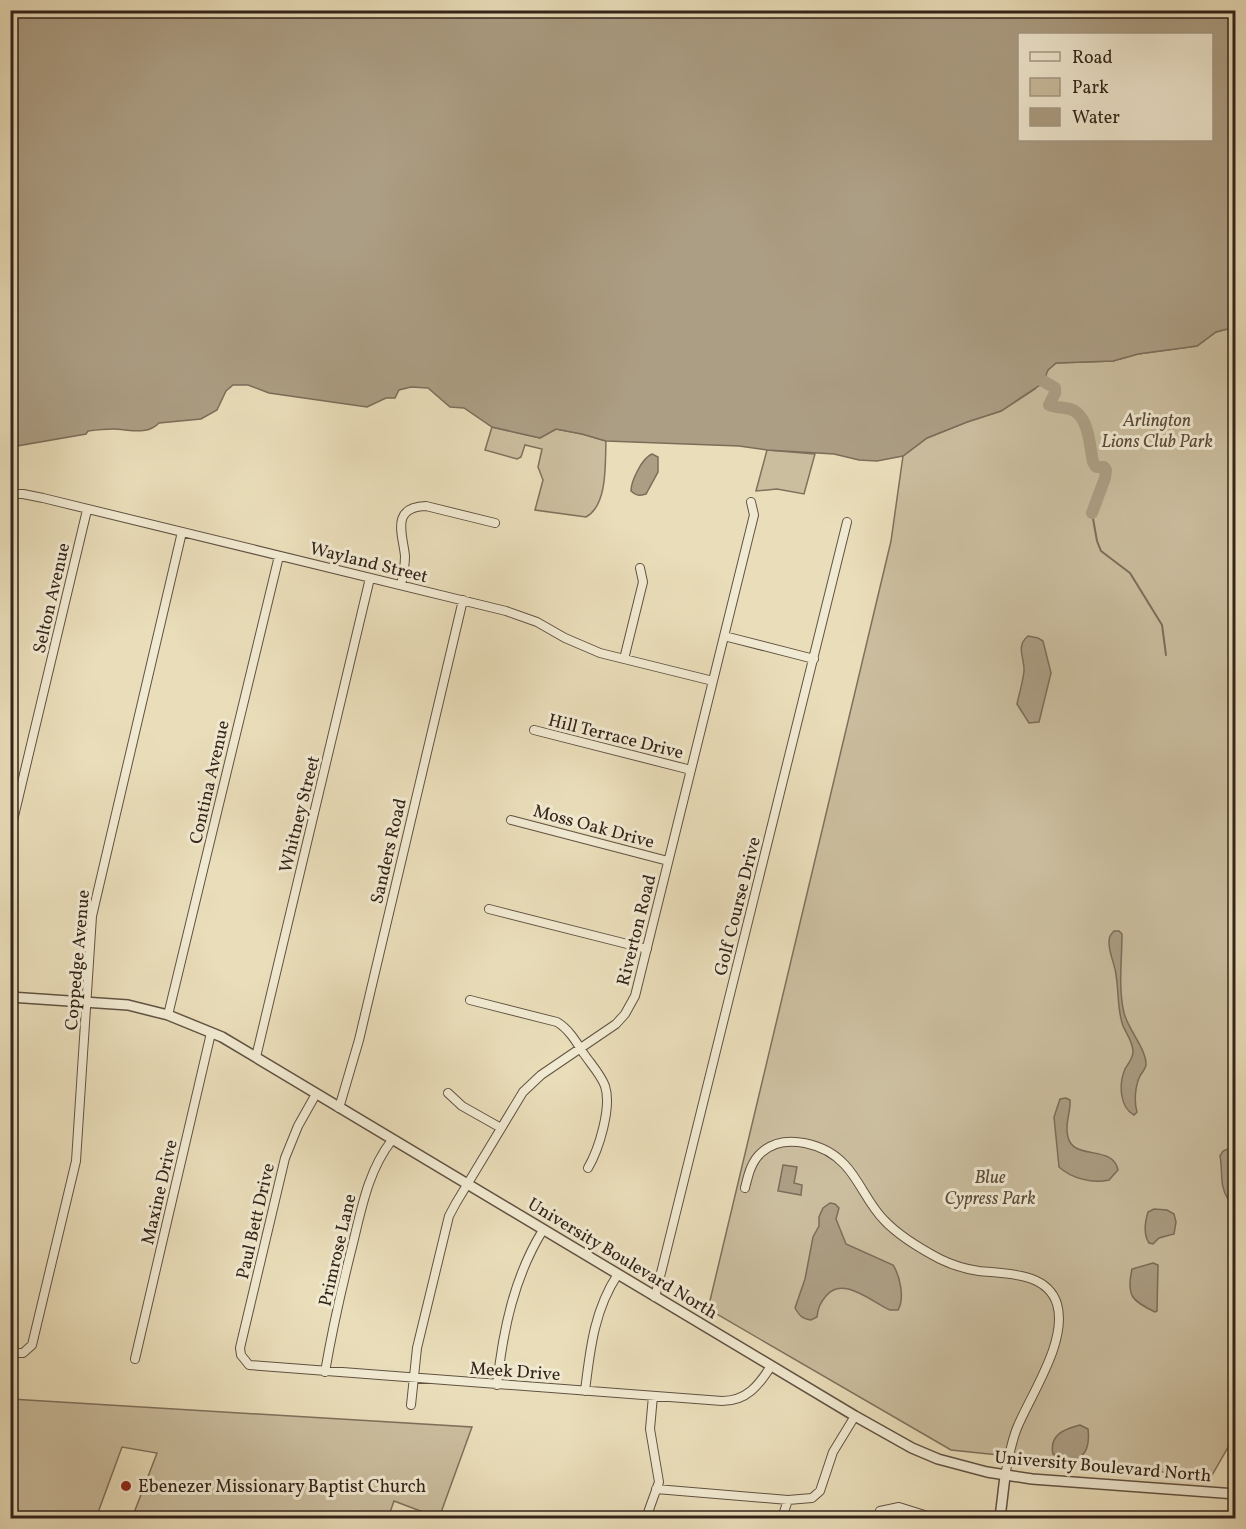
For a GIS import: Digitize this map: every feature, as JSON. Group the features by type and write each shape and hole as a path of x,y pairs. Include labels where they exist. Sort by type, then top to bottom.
{"street":[{"name":"Wayland Street","path":"10,494 23,494 520,615 586,648 713,681"},
{"name":"Riverton Road","path":"411,1405 420,1333 449,1216 518,1099 532,1083 610,1029 628,1008 637,990 754,515 751,502"},
{"path":"401,585 405,560 400,530 401,522 409,512 426,506 495,523"},
{"name":"Selton Avenue","path":"10,833 87,510"},
{"name":"Golf Course Drive","path":"655,1297 847,522"},
{"name":"Coppedge Avenue","path":"10,1353 23,1353 32,1345 76,1161 91,925 97,889 182,532"},
{"name":"Contina Avenue","path":"168,1015 279,556"},
{"path":"624,659 643,582 640,568"},
{"name":"Whitney Street","path":"256,1057 370,578"},
{"name":"Sanders Road","path":"339,1108 359,1040 463,600"},
{"path":"724,636 814,659"},
{"name":"Hill Terrace Drive","path":"534,730 691,770"},
{"name":"Moss Oak Drive","path":"512,820 668,861"},
{"path":"489,909 646,950"},
{"name":"University Boulevard North","path":"10,997 128,1005 168,1015 211,1033 256,1057 855,1416 912,1448 938,1459 1005,1476 1236,1494"},
{"path":"470,1000 557,1022 564,1026 581,1049 603,1081 608,1095 597,1149 588,1168"},
{"name":"Maxine Drive","path":"135,1359 211,1033"},
{"path":"448,1093 462,1106 501,1128"},
{"name":"Paul Bett Drive","path":"243,1360 240,1348 285,1158 297,1125 316,1095"},
{"name":"Primrose Lane","path":"326,1372 345,1276 365,1194 377,1164 392,1140"},
{"path":"745,1188 752,1166 762,1151 783,1143 806,1144 821,1148 844,1163 884,1220 917,1245 957,1266 1025,1277 1042,1284 1050,1291 1059,1315 1057,1337 1015,1433 1005,1476 1000,1518"},
{"path":"497,1385 504,1332 515,1287 528,1254 543,1230"},
{"path":"585,1391 598,1316 618,1274"},
{"name":"Meek Drive","path":"243,1360 257,1367 722,1401 734,1400 755,1389 771,1366"},
{"path":"646,1518 659,1475 651,1444 653,1396"},
{"path":"656,1490 808,1500 818,1494 833,1452 855,1416"},
{"path":"782,1518 788,1500"},
{"path":"880,1511 899,1508 934,1518"}],"green space":[{"name":"Blue Cypress Park","path":"1235,327 1235,1435 1211,1477 951,1450 708,1309 891,541 903,456 927,438 1001,411 1035,389 1048,370 1056,363 1113,361 1138,354 1197,346 1216,332"},
{"path":"492,427 540,438 556,429 606,441 604,483 593,511 586,517 535,510 543,480 538,467 542,449 525,445 521,457 517,459 485,450"},
{"path":"767,450 815,454 804,494 777,489 756,491"},
{"path":"11,1399 472,1427 439,1518 394,1501 388,1518 132,1518 157,1453 122,1447 96,1518 11,1518"}],"water":[{"path":"10,11 1235,11 1235,327 1216,332 1197,346 1138,354 1113,361 1056,363 1048,370 1043,383 1001,411 927,438 903,456 877,461 859,460 834,454 739,446 606,441 556,429 540,438 492,427 464,408 450,407 428,388 411,387 399,390 395,398 386,398 367,407 269,393 248,385 233,385 226,391 217,410 201,419 159,423 143,431 113,429 88,431 86,434 11,447"},
{"path":"652,454 658,457 658,472 646,494 636,495 631,491 635,476 644,460"},
{"path":"1028,636 1043,641 1051,673 1039,722 1029,723 1017,704 1024,671 1021,648"},
{"path":"1114,931 1122,934 1121,983 1124,1013 1143,1052 1146,1064 1137,1084 1135,1099 1137,1112 1134,1115 1125,1106 1121,1088 1123,1075 1131,1059 1133,1048 1121,1020 1117,981 1109,947"},
{"path":"1060,1099 1070,1100 1067,1128 1071,1144 1077,1149 1109,1157 1115,1162 1118,1170 1109,1180 1082,1179 1059,1167 1054,1117"},
{"path":"1228,1149 1232,1153 1236,1197 1228,1199 1222,1183 1220,1156"},
{"path":"783,1165 797,1167 794,1183 802,1185 801,1195 778,1191"},
{"path":"830,1203 839,1208 836,1219 846,1244 893,1265 901,1287 898,1310 890,1310 857,1292 840,1288 833,1290 824,1299 817,1317 811,1320 805,1319 796,1310 813,1237 819,1226 819,1217 823,1208"},
{"path":"1154,1209 1167,1210 1174,1214 1176,1222 1174,1234 1159,1238 1153,1244 1147,1239 1145,1228 1148,1212"},
{"path":"1153,1263 1158,1265 1157,1311 1155,1312 1136,1301 1130,1286 1132,1269"},
{"path":"1080,1425 1088,1429 1085,1452 1076,1459 1069,1460 1053,1454 1053,1442 1059,1434"}],"waterway":[{"path":"1038,371 1038,378 1055,388 1049,405 1070,409 1080,416 1088,435 1093,462 1096,467 1104,467 1106,470 1092,513"},
{"path":"1092,513 1101,551 1130,573 1162,625 1166,655"}],"place":[{"name":"Ebenezer Missionary Baptist Church","path":"126,1486"}],"park label":[{"name":"Arlington Lions Club Park","path":"1157,430"}]}
